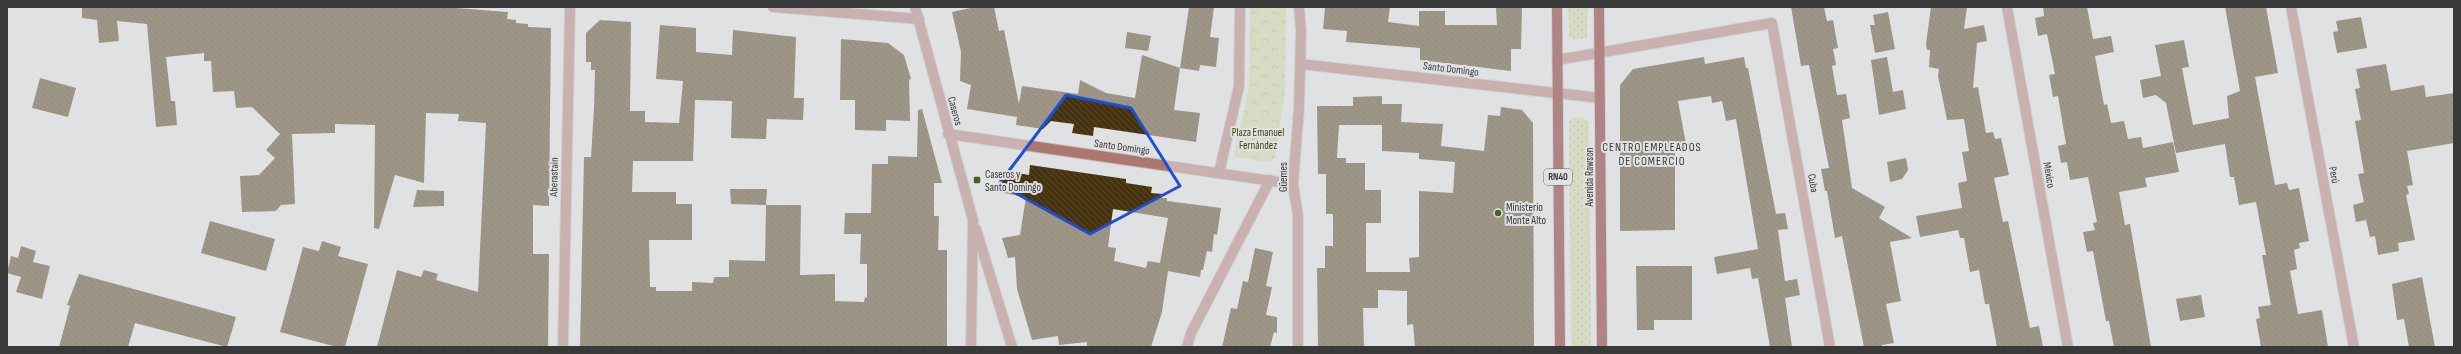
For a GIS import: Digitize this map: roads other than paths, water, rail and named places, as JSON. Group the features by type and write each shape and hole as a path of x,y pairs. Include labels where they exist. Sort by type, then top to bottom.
{"main road":[{"name":"RN40","path":"1557,7 1560,347"},
{"name":"Avenida Rawson","path":"1599,7 1602,347"}],"street":[{"name":"Aberastain","path":"563,347 570,7"},
{"path":"773,7 918,19"},
{"name":"Caseros","path":"915,7 948,134 1012,347"},
{"path":"1219,173 1239,86 1240,7"},
{"name":"Güemes","path":"1298,347 1298,216 1293,184 1299,108 1299,7"},
{"name":"México","path":"2007,7 2068,347"},
{"name":"Perú","path":"2291,7 2354,347"},
{"name":"Cuba","path":"1600,53 1772,23 1830,347"},
{"path":"1557,60 1600,53"},
{"name":"Santo Domingo","path":"1300,64 1600,98"},
{"name":"Santo Domingo","path":"948,134 1293,184"},
{"name":"Güemes","path":"1187,347 1191,333 1270,180"},
{"name":"Caseros","path":"971,347 973,220"}],"place":[{"name":"Caseros y Santo Domingo","path":"977,180"},
{"name":"Ministerio Monte Alto","path":"1498,213"}],"district":[{"name":"CENTRO EMPLEADOS DE COMERCIO","path":"1652,154"}],"park label":[{"name":"Plaza Emanuel Fernández","path":"1258,138"}]}
